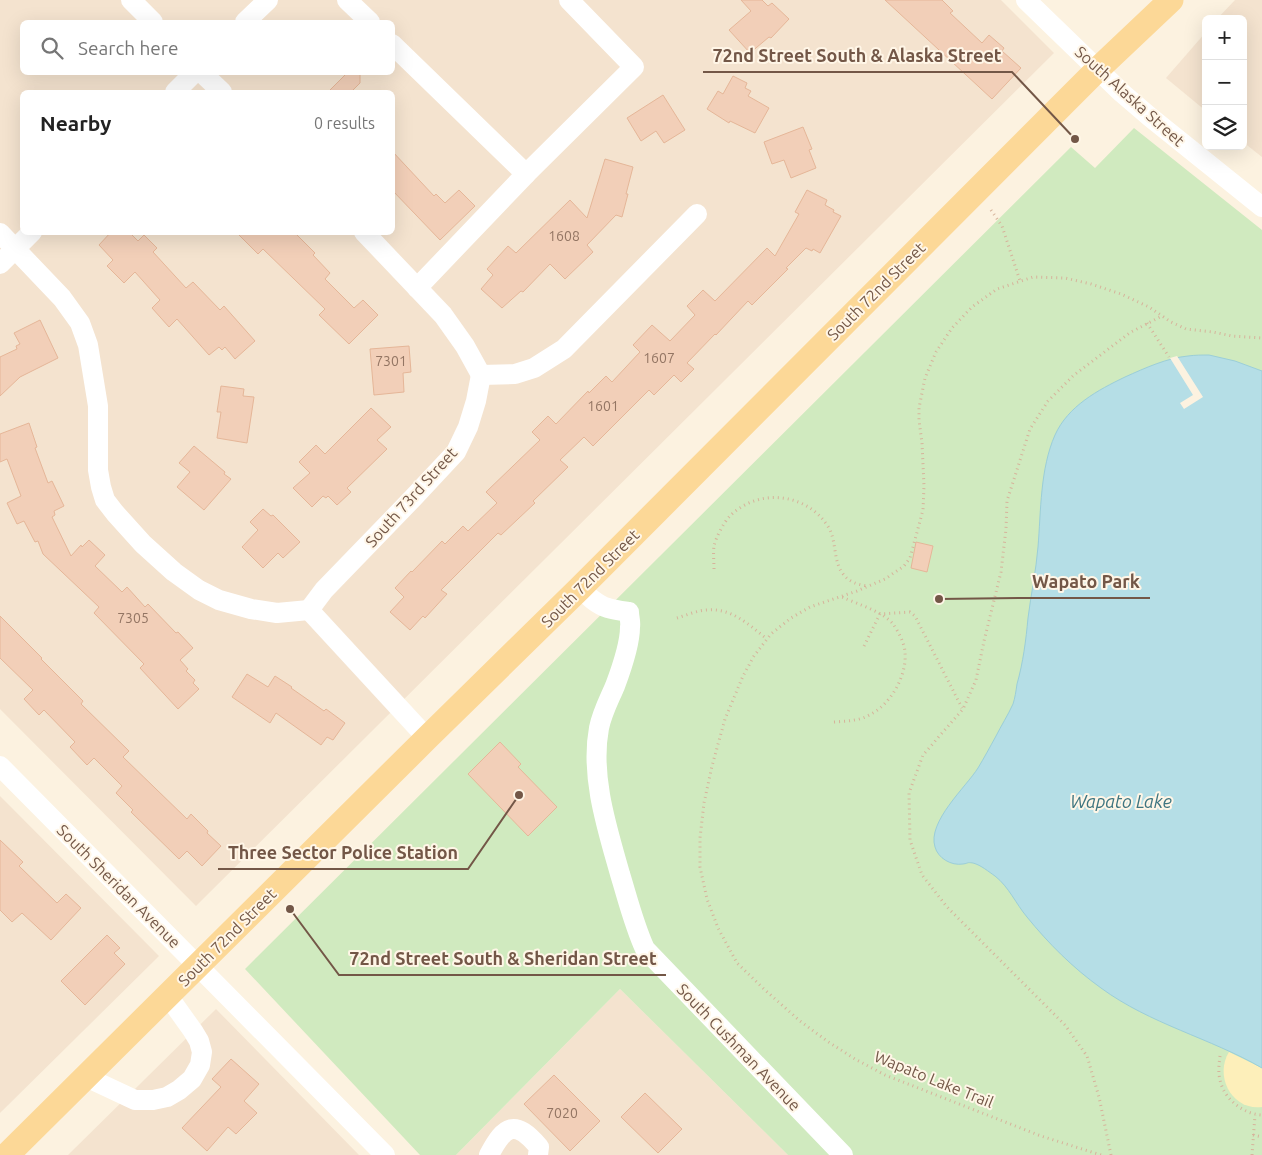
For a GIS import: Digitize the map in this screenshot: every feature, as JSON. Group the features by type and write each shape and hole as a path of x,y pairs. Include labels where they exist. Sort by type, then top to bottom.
{"main road":[{"name":"South 72nd Street","path":"7,1155 580,588 1098,69 1171,0"}],"street":[{"path":"131,0 151,20"},
{"path":"247,20 268,0"},
{"path":"347,0 368,20"},
{"path":"417,288 526,174 634,67 569,0"},
{"name":"South Alaska Street","path":"1026,0 1150,117 1262,207"},
{"path":"395,47 526,174"},
{"path":"177,90 192,75"},
{"path":"204,75 220,90"},
{"path":"367,235 443,315 465,346 482,375 515,374 534,368 564,349 696,214"},
{"path":"0,233 62,298 80,323 88,345 98,406 98,470 101,488 115,514 143,544 174,572 200,590 219,600 251,609 277,613 309,610 427,738"},
{"path":"0,264 29,235"},
{"name":"South 73rd Street","path":"309,610 324,590 456,452 468,427 482,375"},
{"name":"South Cushman Avenue","path":"580,588 591,599 608,609 629,612 630,627 628,639 622,664 599,728 597,754 598,778 605,822 636,930 645,949 843,1155"},
{"name":"South Sheridan Avenue","path":"0,766 385,1155"},
{"path":"86,1078 135,1100 153,1100 167,1096 179,1090 192,1079 200,1065 202,1052 193,1031 168,996"},
{"path":"489,1155 498,1138 505,1132 513,1129 521,1130 531,1138 539,1147 538,1155"}],"path":[{"path":"991,210 1002,226 1020,281"},
{"name":"Wapato Lake Trail","path":"1101,1155 1041,1136 885,1076 827,1041 765,990 737,963 718,928 707,899 700,867 700,838 704,803 725,720 743,676 754,656 767,639 778,628 800,612 873,585 904,566 910,558 923,510 924,486 919,408 925,378 936,352 952,328 972,307 997,290 1020,281 1033,277 1065,278 1120,294 1149,307 1171,322 1186,329 1262,338"},
{"path":"1111,1155 1099,1097 1087,1056 1065,1025 947,907 922,875 910,840 910,792 923,756 963,709 976,680 1001,572 1007,501 1030,429 1048,401 1074,375 1132,332 1162,316"},
{"path":"1147,323 1170,357"},
{"path":"714,569 714,545 721,527 730,516 744,505 756,500 781,497 806,505 822,520 833,538 839,568 848,580 862,586 873,585"},
{"path":"834,722 858,720 871,715 882,707 897,688 903,670 905,652 892,624 880,614 841,596"},
{"path":"677,618 706,610 722,610 741,618 767,639"},
{"path":"880,614 910,612 915,616 963,709"},
{"path":"864,646 880,614"},
{"path":"1220,1056 1219,1077 1224,1091 1247,1113 1262,1115"},
{"path":"1252,1155 1255,1115"},
{"path":"1254,1135 1262,1137"}],"shaded area":[{"path":"0,0 1001,0 1054,53 196,906 0,709"},
{"path":"1235,0 1262,0 1262,157 1247,145 1247,15 1221,15"},
{"path":"1202,37 1202,108 1166,78"},
{"path":"0,796 159,956 0,1113"},
{"path":"620,989 788,1155 456,1155"},
{"path":"216,1009 359,1155 68,1155"}],"green space":[{"path":"1134,128 1262,230 1262,1155 788,1155 620,989 456,1155 420,1155 245,969 1071,147 1095,168"}],"sand":[{"path":"1229,1052 1262,1068 1262,1107 1251,1107 1242,1103 1234,1098 1229,1090 1225,1081 1224,1071 1225,1061"}],"water":[{"name":"Wapato Lake","path":"1209,355 1235,361 1262,371 1262,1068 1242,1057 1160,1021 1120,1001 1101,988 1052,946 1027,917 1000,880 976,864 954,864 942,858 935,847 934,837 942,816 978,768 1014,702 1024,651 1036,565 1046,462 1055,435 1076,407 1104,387 1164,361"}],"pier":[{"path":"1177,356 1203,397 1184,409 1180,403 1193,395 1170,358"}],"building":[{"path":"741,0 762,0 768,6 772,3 789,19 771,38 769,37 750,53 729,30 751,11"},
{"path":"885,0 942,0 953,11 950,13 982,43 989,35 1004,48 1002,51 1021,68 992,99"},
{"path":"345,75 360,75 360,83 353,90 330,90"},
{"path":"733,76 747,83 745,88 751,91 748,96 769,108 755,133 730,121 729,123 707,109 718,91 723,94"},
{"path":"663,95 685,130 664,143 656,131 641,141 627,118"},
{"path":"803,127 812,149 809,150 816,168 791,178 784,160 772,164 764,142"},
{"path":"395,154 434,196 436,194 445,203 459,190 475,206 440,240 395,193"},
{"path":"605,159 633,167 622,217 616,215 587,245 593,252 565,279 550,264 523,292 521,291 502,308 481,289 493,275 487,269 508,246 516,253 570,200 587,218"},
{"path":"807,190 827,200 825,205 841,216 820,253 806,248 752,305 748,301 687,363 694,369 681,382 674,375 654,395 649,390 593,446 584,437 560,460 568,467 533,501 535,503 501,535 498,533 441,590 447,594 425,618 423,616 410,630 390,612 404,597 395,588 411,571 442,541 445,544 463,526 468,531 497,503 486,492 540,440 532,432 548,416 556,424 588,391 589,393 606,376 612,382 640,352 633,345 652,325 670,341 695,315 687,306 703,290 715,301 767,248 775,256 799,214 795,212"},
{"path":"108,235 132,235 138,241 144,235 157,248 153,252 186,288 193,282 220,310 224,306 255,341 235,359 225,347 222,350 219,347 209,355 177,319 169,327 152,308 160,300 135,272 124,283 107,266 113,260 99,245"},
{"path":"239,235 297,235 315,253 313,255 330,273 325,279 354,308 363,300 378,315 349,344 319,315 325,309 263,249 258,254"},
{"path":"40,320 58,358 20,377 0,396 0,357 17,349 16,346 20,344 14,333"},
{"path":"409,346 411,372 403,373 404,392 374,395 370,349"},
{"path":"221,386 244,389 243,396 254,397 247,443 217,438 221,412 217,412"},
{"path":"371,408 391,427 377,440 387,449 347,488 351,492 337,505 328,496 326,498 323,496 312,507 293,488 310,473 299,462 316,445 325,454"},
{"path":"29,423 37,447 35,448 48,483 52,481 64,506 54,511 55,515 52,517 71,556 81,545 82,547 89,540 105,555 95,566 122,592 127,587 145,607 148,604 193,648 180,660 188,669 186,671 195,680 193,683 199,689 178,709 140,668 144,664 94,613 99,607 43,554 38,541 35,542 24,521 17,524 7,503 21,496 7,459 0,462 0,434"},
{"path":"194,446 231,479 204,510 177,487 190,472 179,463"},
{"path":"263,509 271,516 273,515 300,542 283,558 278,553 263,568 242,547 258,530 250,522"},
{"path":"916,542 933,546 927,572 911,568"},
{"path":"0,616 83,701 81,704 129,751 123,757 187,819 191,814 221,846 202,866 187,851 179,859 131,812 133,810 116,793 122,786 94,758 87,765 70,747 75,742 44,710 39,715 24,699 33,690 0,658"},
{"path":"247,674 268,687 275,676 324,711 326,709 345,723 333,740 327,737 321,745 276,713 270,723 232,697"},
{"path":"500,742 521,764 518,767 557,807 528,836 468,774"},
{"path":"0,840 23,862 19,866 57,903 66,894 81,908 51,940 22,913 12,922 0,910"},
{"path":"107,935 120,948 114,953 125,964 85,1005 61,981"},
{"path":"231,1059 259,1084 244,1101 257,1113 236,1134 228,1127 207,1151 182,1128 221,1087 212,1079"},
{"path":"554,1075 600,1121 570,1151 524,1104"},
{"path":"645,1093 682,1129 658,1153 621,1117"}],"place":[{"name":"72nd Street South & Alaska Street","path":"1075,139"},
{"name":"Wapato Park","path":"939,599"},
{"name":"Three Sector Police Station","path":"519,795"},
{"name":"72nd Street South & Sheridan Street","path":"290,909"}]}
